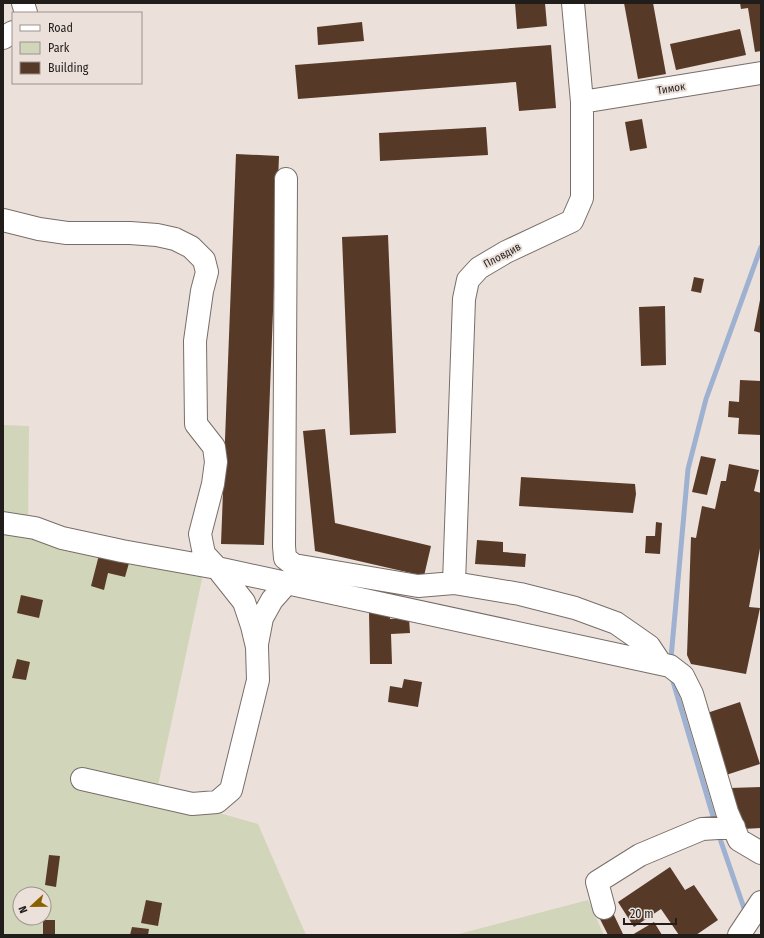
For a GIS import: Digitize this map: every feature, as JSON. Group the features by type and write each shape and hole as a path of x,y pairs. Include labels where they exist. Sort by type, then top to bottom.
{"street":[{"name":"Пловдив","path":"454,583 464,299 468,280 479,268 506,252 572,221 582,198 582,102 573,3"},
{"path":"3,38 12,33"},
{"name":"Тимок","path":"582,102 761,73"},
{"path":"286,179 285,558 294,565 418,586 454,583 520,594 575,608 616,623 649,646 661,664"},
{"path":"3,220 38,229 67,233 130,232 157,235 175,239 191,247 204,260 207,272 202,290 195,341 196,424 214,447 216,462 213,484 200,534 204,554 218,568 244,602 257,646"},
{"path":"3,523 35,528 62,538 122,551 218,568 670,666 683,676 692,694 727,812 739,840 761,853"},
{"path":"82,779 192,804 217,802 231,790 258,680 257,646 262,618 272,600 287,583"},
{"path":"604,908 597,882 640,855 702,829 734,827"},
{"path":"739,935 761,902"}],"green space":[{"path":"3,425 29,426 28,527 205,565 156,795 258,824 306,935 3,935"},
{"path":"588,900 604,935 455,935"}],"building":[{"path":"515,3 545,3 547,26 517,29"},
{"path":"624,3 653,3 666,74 638,79"},
{"path":"740,3 761,3 761,51 755,52 748,8 741,9"},
{"path":"362,22 364,41 318,45 317,27"},
{"path":"740,29 746,55 676,70 670,44"},
{"path":"551,45 556,108 519,111 516,82 298,99 295,65"},
{"path":"642,119 647,148 630,151 625,122"},
{"path":"486,127 488,155 380,161 379,133"},
{"path":"236,154 279,156 264,545 221,544"},
{"path":"388,235 396,433 350,435 342,237"},
{"path":"694,277 704,279 701,293 691,291"},
{"path":"761,300 761,333 754,331"},
{"path":"665,306 666,365 641,366 639,307"},
{"path":"740,380 761,381 761,435 738,434 739,418 728,417 729,401 739,402"},
{"path":"325,429 335,523 431,546 424,576 315,551 303,431"},
{"path":"701,456 716,459 707,495 692,492"},
{"path":"729,464 759,470 754,491 761,493 761,543 749,607 760,608 746,674 691,664 687,655 691,537 696,538 702,506 715,509 721,481 726,481"},
{"path":"521,477 635,484 636,494 633,513 519,506"},
{"path":"656,522 662,523 660,554 645,553 646,536 655,536"},
{"path":"477,540 503,542 503,552 526,554 525,567 475,564"},
{"path":"99,555 129,563 125,577 108,573 104,590 91,586"},
{"path":"21,595 43,600 39,618 17,613"},
{"path":"390,611 390,619 409,618 410,633 391,634 392,664 370,664 369,612"},
{"path":"17,659 30,662 26,680 12,678"},
{"path":"404,679 422,682 418,707 388,702 390,686 402,688"},
{"path":"740,702 760,764 726,775 707,713"},
{"path":"761,787 761,828 743,829 730,788"},
{"path":"49,855 60,856 56,887 45,885"},
{"path":"670,867 685,890 694,885 718,920 696,935 679,935 661,909 634,927 618,902"},
{"path":"146,900 162,903 158,926 141,923"},
{"path":"612,911 623,934 621,935 608,935 599,917"},
{"path":"52,920 55,920 55,935 43,935 43,926 52,926"},
{"path":"654,922 662,935 632,935"},
{"path":"132,927 149,929 148,935 130,935"}],"waterway":[{"path":"671,658 688,469 706,399 761,247"},
{"path":"672,678 715,823"},
{"path":"718,833 746,914"}]}
